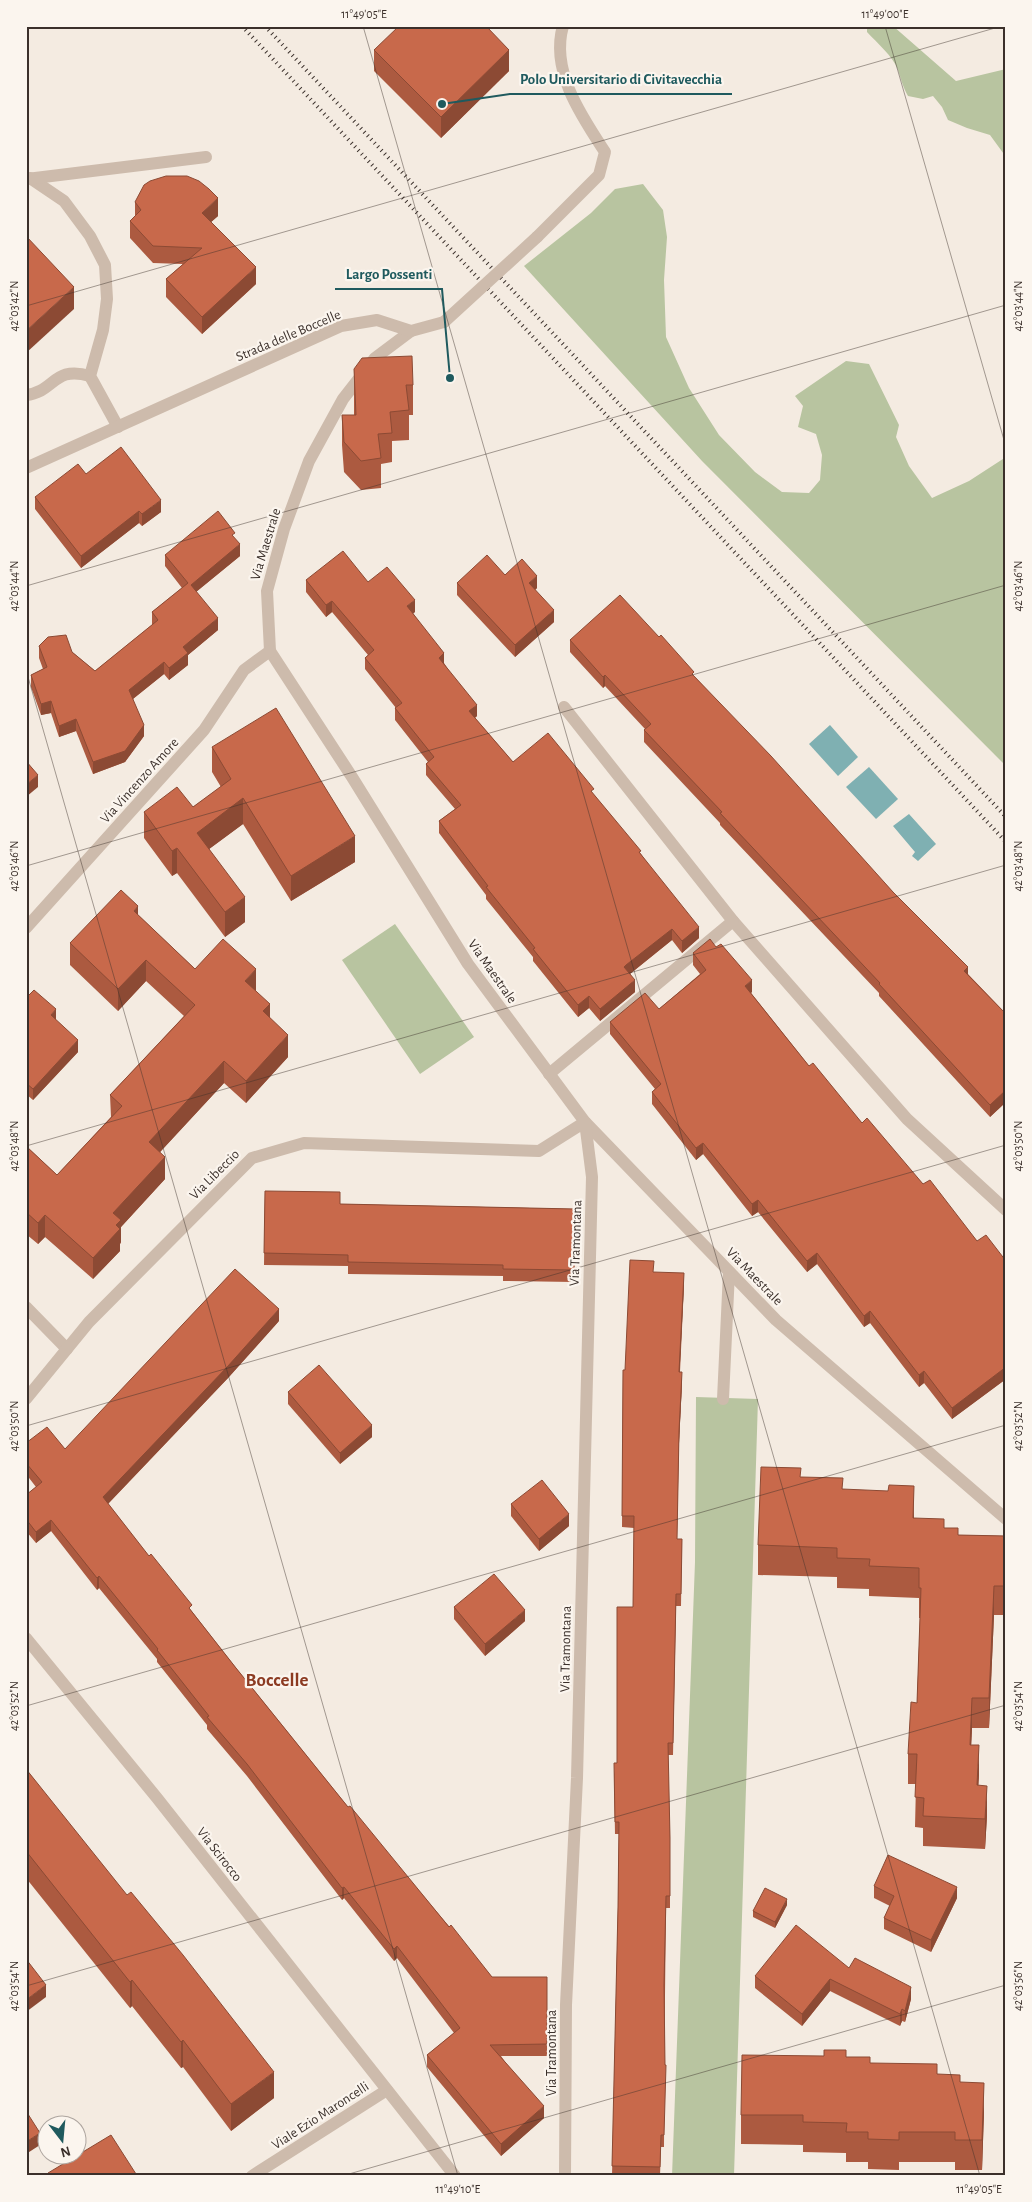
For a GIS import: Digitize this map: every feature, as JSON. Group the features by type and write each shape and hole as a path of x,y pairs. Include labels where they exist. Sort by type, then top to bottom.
{"street":[{"path":"411,330 444,322 537,237 599,175 605,152 584,119 565,79 561,57 563,26"},
{"path":"28,178 206,157"},
{"path":"28,178 64,201 90,236 105,265 107,299 103,330 90,376"},
{"name":"Strada delle Boccelle","path":"26,468 341,326 377,320 411,330"},
{"name":"Via Maestrale","path":"411,330 375,358 343,399 309,461 284,529 267,591 270,651 352,777 468,964 586,1122 776,1320 1005,1517"},
{"path":"26,395 37,394 62,374 77,372 90,376 118,427"},
{"name":"Via Vincenzo Amore","path":"26,928 204,730 244,670 270,651"},
{"path":"564,707 733,921 908,1119 1006,1210"},
{"path":"549,1074 733,921"},
{"name":"Via Libeccio","path":"26,1399 89,1322 252,1158 304,1143 539,1151 586,1122"},
{"name":"Via Tramontana","path":"566,2176 566,2005 577,1778 592,1177 586,1122"},
{"path":"722,1398 729,1272"},
{"path":"26,1307 67,1348"},
{"name":"Via Scirocco","path":"26,1638 163,1806 387,2090"},
{"name":"Viale Ezio Maroncelli","path":"252,2176 387,2090 455,2176"}],"green space":[{"path":"867,26 893,26 956,81 1006,69 1006,157 990,135 948,120 942,107 933,96 923,99 908,96 896,65 867,32"},
{"path":"643,184 663,210 667,237 664,280 666,337 689,388 719,435 755,472 782,492 809,493 820,480 822,455 816,434 798,427 803,406 795,396 846,361 869,364 899,425 896,437 909,466 932,498 969,481 1006,457 1006,766 702,461 524,266 591,213 615,189"},
{"path":"395,924 474,1037 420,1074 342,960"},
{"path":"696,1397 758,1399 734,2176 672,2176 695,1562"}],"water":[{"path":"830,725 858,757 838,776 809,744"},
{"path":"869,767 898,799 876,819 846,787"},
{"path":"909,814 936,844 918,861 912,856 915,852 893,826"}],"building":[{"path":"399,26 486,26 509,50 441,117 374,50"},
{"path":"166,176 187,176 199,181 218,198 202,213 256,267 202,317 166,279 202,248 153,246 130,221 141,210 135,202 144,185"},
{"path":"26,236 74,287 26,331"},
{"path":"412,356 413,385 406,385 409,410 390,412 392,433 378,434 381,458 361,461 344,442 342,415 356,415 354,369 362,358"},
{"path":"121,447 161,500 142,514 139,511 81,556 35,497 78,464 86,474"},
{"path":"218,511 235,533 232,535 240,544 191,585 218,618 183,647 188,653 169,668 164,662 129,690 144,725 125,751 93,762 76,719 59,726 51,701 41,704 31,675 47,667 39,646 48,637 66,635 72,652 95,671 158,620 152,612 188,583 165,555"},
{"path":"343,551 368,582 387,567 415,600 407,606 444,653 439,658 477,705 469,711 513,762 548,733 594,789 591,791 641,851 639,852 699,927 682,941 672,929 626,965 624,967 635,980 600,1009 589,996 578,1005 486,887 488,886 439,821 461,805 426,764 434,757 395,708 402,703 365,658 374,650 332,601 326,605 306,580"},
{"path":"487,555 505,575 522,559 537,576 529,583 554,610 515,645 457,583"},
{"path":"620,595 659,637 661,635 694,672 692,674 771,756 893,892 968,967 964,971 1006,1014 1006,1090 990,1105 880,983 644,730 651,724 605,675 603,677 570,640"},
{"path":"276,708 355,836 291,876 243,798 197,833 245,897 225,912 177,848 172,851 144,812 177,787 193,807 231,779 212,747"},
{"path":"26,761 38,775 26,785"},
{"path":"121,890 138,906 134,911 195,969 223,939 256,969 245,981 270,1004 263,1011 288,1035 246,1081 224,1061 149,1142 165,1157 113,1213 121,1220 116,1225 120,1229 93,1258 45,1215 38,1223 26,1212 26,1146 57,1175 122,1106 110,1095 195,1005 146,960 118,989 70,943"},
{"path":"710,939 716,947 721,944 752,980 745,986 809,1066 813,1063 862,1123 867,1118 923,1184 930,1180 977,1241 986,1235 1006,1261 1006,1367 952,1408 924,1371 919,1375 870,1311 864,1316 817,1253 807,1261 758,1200 752,1204 703,1143 696,1148 652,1092 661,1084 610,1022 645,993 659,1009 706,970 693,953"},
{"path":"34,990 56,1009 51,1015 78,1040 33,1089 26,1083 26,998"},
{"path":"265,1191 340,1192 340,1204 575,1209 574,1270 503,1269 503,1265 348,1262 348,1255 264,1253"},
{"path":"630,1260 654,1261 653,1272 684,1273 679,1372 682,1372 677,1539 682,1539 681,1594 676,1594 673,1743 668,1743 670,1896 666,1896 664,1985 666,2065 664,2135 661,2135 660,2167 612,2166 619,1822 615,1822 614,1763 617,1763 617,1607 633,1607 634,1516 622,1516 623,1370 625,1370"},
{"path":"235,1269 279,1309 228,1366 103,1497 149,1556 151,1554 192,1605 189,1608 348,1807 350,1806 449,1927 451,1925 492,1977 547,1977 547,2044 490,2045 544,2106 501,2144 427,2055 460,2028 397,1946 394,1949 344,1887 342,1888 247,1764 207,1717 209,1716 158,1649 99,1576 97,1578 51,1520 36,1532 26,1519 26,1495 42,1482 26,1463 26,1443 47,1427 65,1449"},
{"path":"319,1365 372,1425 340,1453 288,1392"},
{"path":"761,1467 801,1468 800,1477 843,1478 842,1489 888,1491 889,1485 914,1486 913,1518 944,1519 944,1528 958,1528 958,1535 1006,1536 1005,1586 994,1586 989,1698 972,1698 970,1745 979,1745 977,1785 987,1786 985,1819 923,1816 924,1798 915,1797 917,1754 908,1754 911,1702 917,1703 921,1588 919,1588 919,1568 869,1566 870,1559 837,1558 837,1548 758,1545"},
{"path":"542,1480 569,1514 539,1539 511,1504"},
{"path":"494,1574 525,1610 485,1644 454,1607"},
{"path":"26,1769 127,1895 131,1892 183,1955 274,2072 231,2104 183,2040 181,2042 132,1980 130,1982 26,1851"},
{"path":"888,1855 957,1887 931,1940 884,1918 894,1896 874,1886"},
{"path":"765,1888 787,1899 775,1922 753,1911"},
{"path":"796,1925 849,1968 855,1958 911,1987 905,2011 902,2009 900,2014 830,1979 802,2014 755,1976"},
{"path":"26,1959 46,1985 26,2000"},
{"path":"824,2050 846,2050 846,2057 870,2057 870,2063 937,2064 937,2074 960,2075 960,2082 984,2083 982,2140 955,2140 955,2132 899,2132 899,2140 868,2139 868,2132 846,2132 847,2123 803,2122 803,2115 741,2115 742,2055 824,2056"},
{"path":"26,2111 38,2130 38,2134 26,2142"},
{"path":"111,2135 136,2174 134,2176 50,2176 48,2173 63,2164 88,2164 88,2149"}],"railway":[{"path":"242,26 1006,842"},
{"path":"265,26 1006,817"}],"place":[{"name":"Polo Universitario di Civitavecchia","path":"442,104"},
{"name":"Largo Possenti","path":"450,378"}],"district":[{"name":"Boccelle","path":"277,1679"}]}
